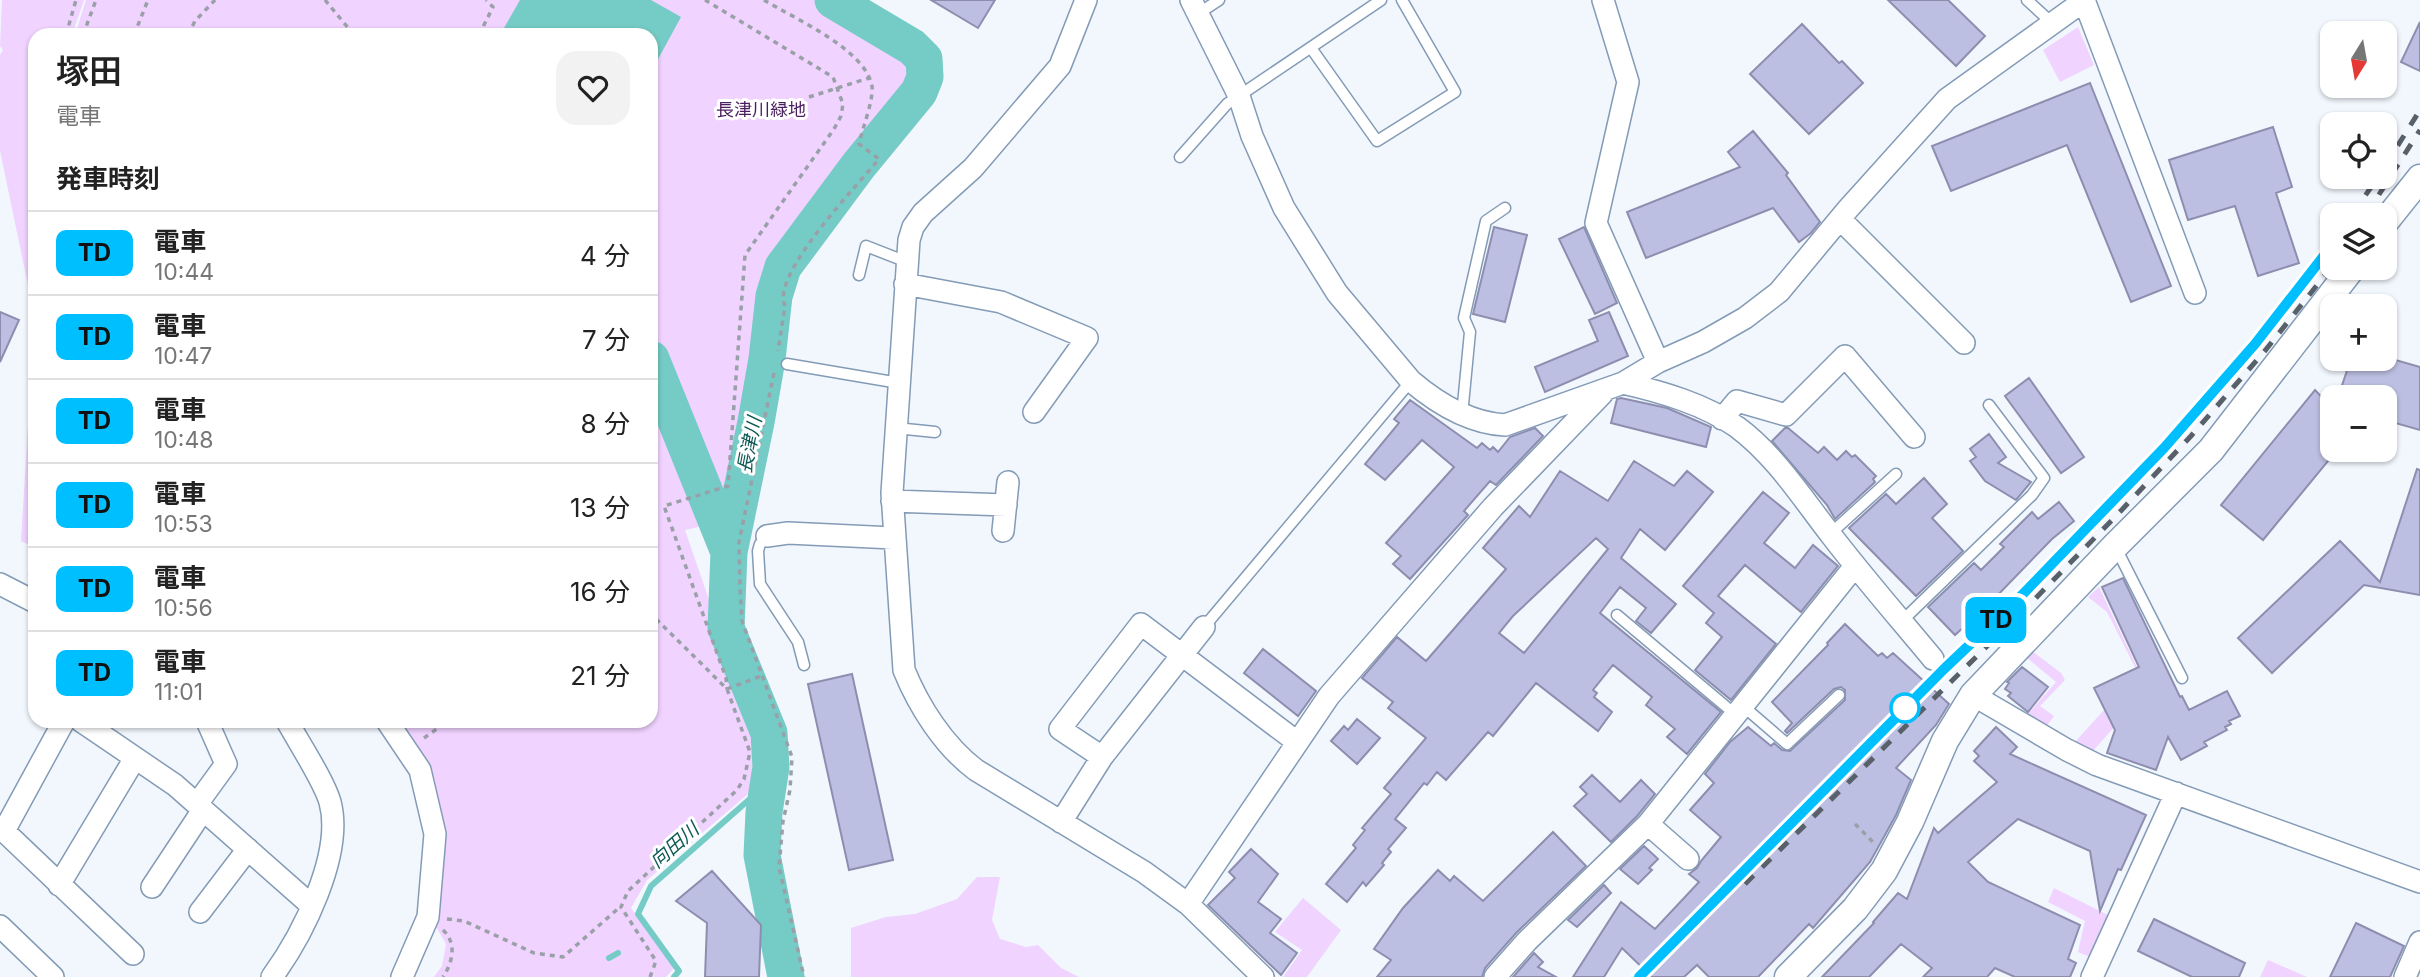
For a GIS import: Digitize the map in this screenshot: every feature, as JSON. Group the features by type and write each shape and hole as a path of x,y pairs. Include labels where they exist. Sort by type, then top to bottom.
{"street":[{"path":"1086,0 1060,66 973,168 923,214 913,227 905,284 892,501 904,670 911,687 957,755 976,770 1144,872 1188,904 1263,977"},
{"path":"1603,0 1628,82 1596,223 1658,362"},
{"path":"1195,7 1239,96 1252,136 1284,208 1337,293 1411,381 1426,394 1462,416 1489,424 1505,425 1614,386 1723,331 1779,292 1947,99 2084,0 2195,293"},
{"path":"2397,207 2420,178"},
{"path":"1840,219 1964,343"},
{"path":"1788,977 1855,909 1884,870 1910,822 1944,741 1973,695 2211,450 2343,280"},
{"path":"905,284 1001,302 1087,338 1034,412"},
{"path":"1722,419 1737,401 1786,415 1845,356 1914,437"},
{"path":"1614,386 1660,392 1737,427 1779,468 1855,566 1933,659"},
{"path":"1188,904 1329,696 1493,507 1614,386"},
{"path":"1003,531 1008,482"},
{"path":"892,501 1006,505"},
{"path":"767,536 788,533 893,538"},
{"path":"1496,977 1527,941 1648,824 1855,566"},
{"path":"0,584 28,598"},
{"path":"1102,757 1060,729 1141,624 1297,742"},
{"path":"1061,822 1102,757 1204,627"},
{"path":"1973,695 2097,765 2420,882"},
{"path":"60,728 4,831 132,954"},
{"path":"91,728 175,785 312,906"},
{"path":"152,887 226,765 210,728"},
{"path":"272,977 293,946 312,906 332,845 334,822 329,799 291,728"},
{"path":"392,728 420,770 435,834 428,917 402,977"},
{"path":"60,885 135,758"},
{"path":"2092,977 2176,793"},
{"path":"1648,824 1688,859"},
{"path":"200,912 248,849"},
{"path":"0,926 53,977"},
{"path":"2405,977 2420,942"}],"lane":[{"path":"1195,7 1219,0"},
{"path":"1180,157 1227,104 1381,0"},
{"path":"1311,48 1377,141 1455,92 1402,0"},
{"path":"2027,0 2052,23"},
{"path":"1462,416 1470,332 1464,318 1486,221 1505,208"},
{"path":"859,275 866,246 907,262"},
{"path":"782,361 898,383"},
{"path":"1204,627 1411,381"},
{"path":"1902,621 2032,495 2044,478 1989,405"},
{"path":"896,428 935,432"},
{"path":"1830,534 1896,474"},
{"path":"767,536 758,551 760,584 794,635 804,665"},
{"path":"2115,546 2182,678"},
{"path":"1617,615 1787,744 1839,695"}],"path":[{"path":"68,28 76,0"},
{"path":"86,28 96,0"},
{"path":"137,28 148,0"},
{"path":"192,28 215,0"},
{"path":"326,0 348,28"},
{"path":"483,28 493,8 486,0"},
{"path":"428,917 464,920 534,953 563,957 621,907 628,891 722,806 744,779 750,752 664,506 729,486 745,255 841,116 843,104 833,77 705,0"},
{"path":"764,0 844,48 866,69 873,89 859,144 879,159 806,247 787,278 782,300 785,306 782,361"},
{"path":"809,97 869,79"},
{"path":"774,372 739,542 742,621 792,757 779,867 804,977"},
{"path":"658,621 727,689"},
{"path":"727,689 761,676"},
{"path":"408,750 438,728"},
{"path":"1855,824 1873,842"},
{"path":"621,907 656,961 650,977"},
{"path":"428,917 448,934 453,946 449,968 443,977"}],"green space":[{"path":"2,0 84,0 74,28 28,28 28,285 0,151 0,55 3,50 0,46"},
{"name":"長津川緑地","path":"86,0 816,0 908,54 917,73 912,92 784,270 733,519 685,530 762,754 756,779 748,794 647,880 631,908 675,967 666,977 434,977 442,966 446,944 435,925 440,871 396,728 658,728 658,28 77,28"},
{"path":"2078,27 2094,65 2060,82 2043,50"},
{"path":"28,425 28,544 21,541"},
{"path":"2099,587 2137,667 2107,612 2088,597"},
{"path":"2032,651 2061,673 2065,680 2040,706 2054,716 2046,727 2026,716 2056,682 2026,657"},
{"path":"2104,710 2110,723 2125,715 2092,752 2075,742"},
{"path":"977,877 1000,877 992,920 1000,939 1026,947 1038,945 1061,968 1079,977 851,977 851,928 886,917 915,914 957,899"},
{"path":"2054,888 2108,915 2090,957 2078,952 2085,921 2048,902"},
{"path":"1303,898 1341,930 1307,977 1283,977 1302,950 1275,932"},
{"path":"2268,960 2307,977 2260,977"}],"shaded area":[{"path":"520,0 651,0 681,17 658,59 658,28 504,28"}],"building":[{"path":"931,0 995,0 978,28"},
{"path":"1888,0 1948,0 1985,36 1956,66"},
{"path":"2420,22 2420,71 2401,62"},
{"path":"1802,24 1839,63 1842,61 1863,83 1809,134 1750,74"},
{"path":"2090,83 2171,286 2131,302 2067,145 1951,191 1932,146"},
{"path":"2273,127 2292,187 2276,193 2299,263 2258,276 2235,206 2188,220 2169,160"},
{"path":"1753,131 1788,173 1786,175 1820,222 1811,233 1799,242 1773,208 1646,258 1627,212 1740,167 1728,152"},
{"path":"1494,227 1527,235 1505,322 1473,314"},
{"path":"1584,227 1617,303 1595,314 1559,239"},
{"path":"0,312 19,320 0,362"},
{"path":"1609,312 1628,356 1545,392 1535,367 1598,341 1589,320"},
{"path":"2397,360 2420,367 2420,430 2397,423 2397,385 2342,385 2347,371 2397,371"},
{"path":"2029,378 2084,457 2061,473 2005,396"},
{"path":"2315,390 2320,395 2320,462 2327,462 2263,540 2221,505"},
{"path":"1617,399 1667,408 1711,427 1706,447 1611,423"},
{"path":"1410,400 1477,448 1482,443 1490,450 1493,447 1498,452 1510,437 1535,428 1543,436 1496,485 1490,481 1464,511 1468,515 1410,579 1393,564 1401,556 1386,543 1454,467 1422,440 1385,480 1365,464 1399,423 1394,419"},
{"path":"1785,428 1818,453 1824,447 1837,460 1846,451 1852,457 1855,455 1876,476 1873,479 1875,482 1835,519 1827,505 1772,441"},
{"path":"1989,434 2006,457 1998,463 2031,482 2016,500 1985,481 1970,461 1976,457 1970,449"},
{"path":"1634,461 1674,486 1687,471 1713,492 1665,550 1640,529 1621,558 1676,604 1651,633 1636,621 1646,608 1620,587 1600,613 1721,712 1687,754 1667,737 1675,729 1646,705 1652,697 1613,665 1593,690 1597,693 1594,697 1612,712 1598,731 1536,683 1493,736 1488,732 1446,780 1437,772 1427,785 1424,783 1395,819 1406,828 1388,849 1391,852 1382,863 1384,865 1366,886 1363,882 1347,902 1326,884 1356,848 1353,845 1365,830 1362,828 1391,794 1384,788 1426,738 1388,708 1393,702 1362,678 1397,637 1426,661 1506,569 1483,548 1519,506 1530,517 1560,471 1608,501","holes":["1596,538 1608,549 1524,653 1499,633 1513,616"]},
{"path":"2417,469 2420,470 2420,595 2364,585 2272,673 2238,638 2340,541 2380,582"},
{"path":"1924,478 1947,504 1932,518 1963,551 1916,596 1849,528 1886,494 1896,504"},
{"path":"1763,492 1789,513 1764,543 1795,568 1813,545 1838,566 1801,612 1745,565 1718,596 1776,644 1731,700 1695,670 1722,637 1706,623 1714,613 1683,586"},
{"path":"2059,502 2074,521 2052,539 1955,635 1928,607 1974,563 1981,570 2004,547 2000,544 2032,512 2038,519"},
{"path":"2123,578 2180,697 2182,696 2189,710 2227,691 2240,716 2229,721 2231,724 2225,727 2227,730 2204,742 2207,746 2181,760 2168,737 2156,770 2107,753 2115,730 2094,688 2139,667 2102,587"},
{"path":"1845,624 1878,656 1882,653 1887,658 1893,653 1949,704 1936,725 1896,768 1911,780 1896,815 1870,862 1813,928 1809,924 1758,977 1709,977 1697,965 1684,977 1652,977 1622,948 1604,977 1573,977 1621,902 1655,929 1699,882 1689,874 1697,868 1721,837 1690,810 1714,783 1705,774 1730,742 1748,727 1771,746 1774,743 1782,750 1790,751 1845,700 1845,690 1841,687 1834,689 1787,733 1785,731 1792,723 1772,702"},
{"path":"1263,649 1316,691 1298,716 1244,673"},
{"path":"2022,667 2048,687 2028,712 2008,696 2011,693 2005,689 2009,683 2007,682"},
{"path":"852,674 893,860 849,870 808,684"},
{"path":"1357,719 1380,738 1357,764 1331,741 1344,726 1348,730"},
{"path":"1996,727 2017,747 2010,754 2146,815 2100,911 2090,851 2018,819 1968,862 1988,882 2080,925 2068,959 2076,963 2070,977 2015,977 1995,968 1987,977 1923,977 1932,968 1901,944 1869,977 1822,977 1874,923 1898,893 1907,899 1934,828 1938,833 1997,782 1974,761 1979,756 1974,751"},
{"path":"1592,775 1620,802 1641,780 1655,794 1611,842 1574,806 1587,794 1580,787"},
{"path":"1553,832 1586,866 1517,932 1485,968 1482,977 1377,977 1391,960 1374,949 1403,908 1438,870 1450,881 1454,876 1483,901"},
{"path":"1644,846 1658,859 1649,868 1652,870 1638,884 1620,869"},
{"path":"1251,849 1278,874 1258,902 1281,919 1270,933 1297,953 1281,975 1208,905 1235,878 1229,872"},
{"path":"712,871 761,925 759,977 705,977 707,923 676,901"},
{"path":"1604,885 1611,893 1577,927 1568,920"},
{"path":"2154,919 2245,963 2239,977 2192,977 2138,951"},
{"path":"2356,923 2404,946 2390,977 2330,977"},
{"path":"1534,953 1543,962 1538,967 1556,977 1513,977"}],"waterway":[{"name":"長津川","path":"786,977 762,855 764,812 771,767 769,733 726,628 729,552 756,422 774,296 783,267 859,165 919,92 925,77 924,59 912,47 833,0"},
{"path":"658,376 729,552"},
{"name":"向田川","path":"674,977 679,971 638,914 651,886 768,783"},
{"path":"609,958 618,953"}],"railway":[{"path":"2397,147 2420,110"},
{"path":"2374,203 2420,130"},
{"path":"2360,203 2370,189"},
{"path":"1639,977 1905,708 2022,595 2183,428 2255,344 2320,261"},
{"path":"1745,884 2117,515 2264,352 2321,280"}],"train":[{"name":"TD","path":"1639,977 1944,669 2022,595 2164,448 2255,344 2320,263"}]}
